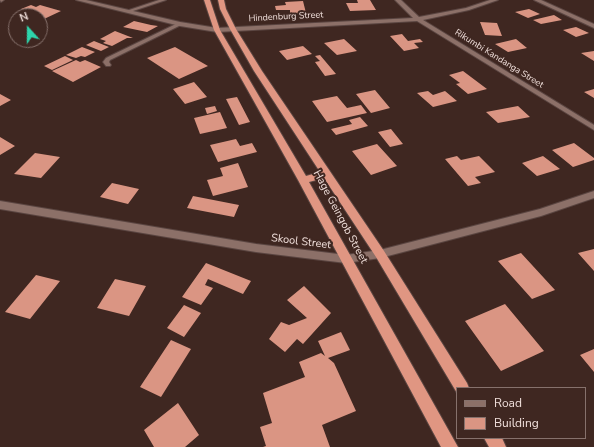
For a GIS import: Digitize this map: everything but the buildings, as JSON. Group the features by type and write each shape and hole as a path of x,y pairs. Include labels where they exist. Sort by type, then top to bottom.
{"highway":[{"name":"Hage Geingob Street","path":"208,0 210,12 217,30 303,180 450,447"},
{"name":"Hage Geingob Street","path":"221,0 223,9 233,29 326,174 380,254 461,387"},
{"path":"303,180 326,174"}],"street":[{"name":"Hindenburg Street","path":"79,0 180,24 217,30 418,19 472,8 495,0"},
{"name":"Rikumbi Kandanga Street","path":"398,0 418,19 594,128"},
{"path":"538,0 594,26"},
{"name":"Skool Street","path":"0,205 256,248 346,259 380,254 541,212 594,194"}],"lane":[{"path":"128,12 164,0"},
{"path":"108,65 106,62 108,59 180,24"}]}
